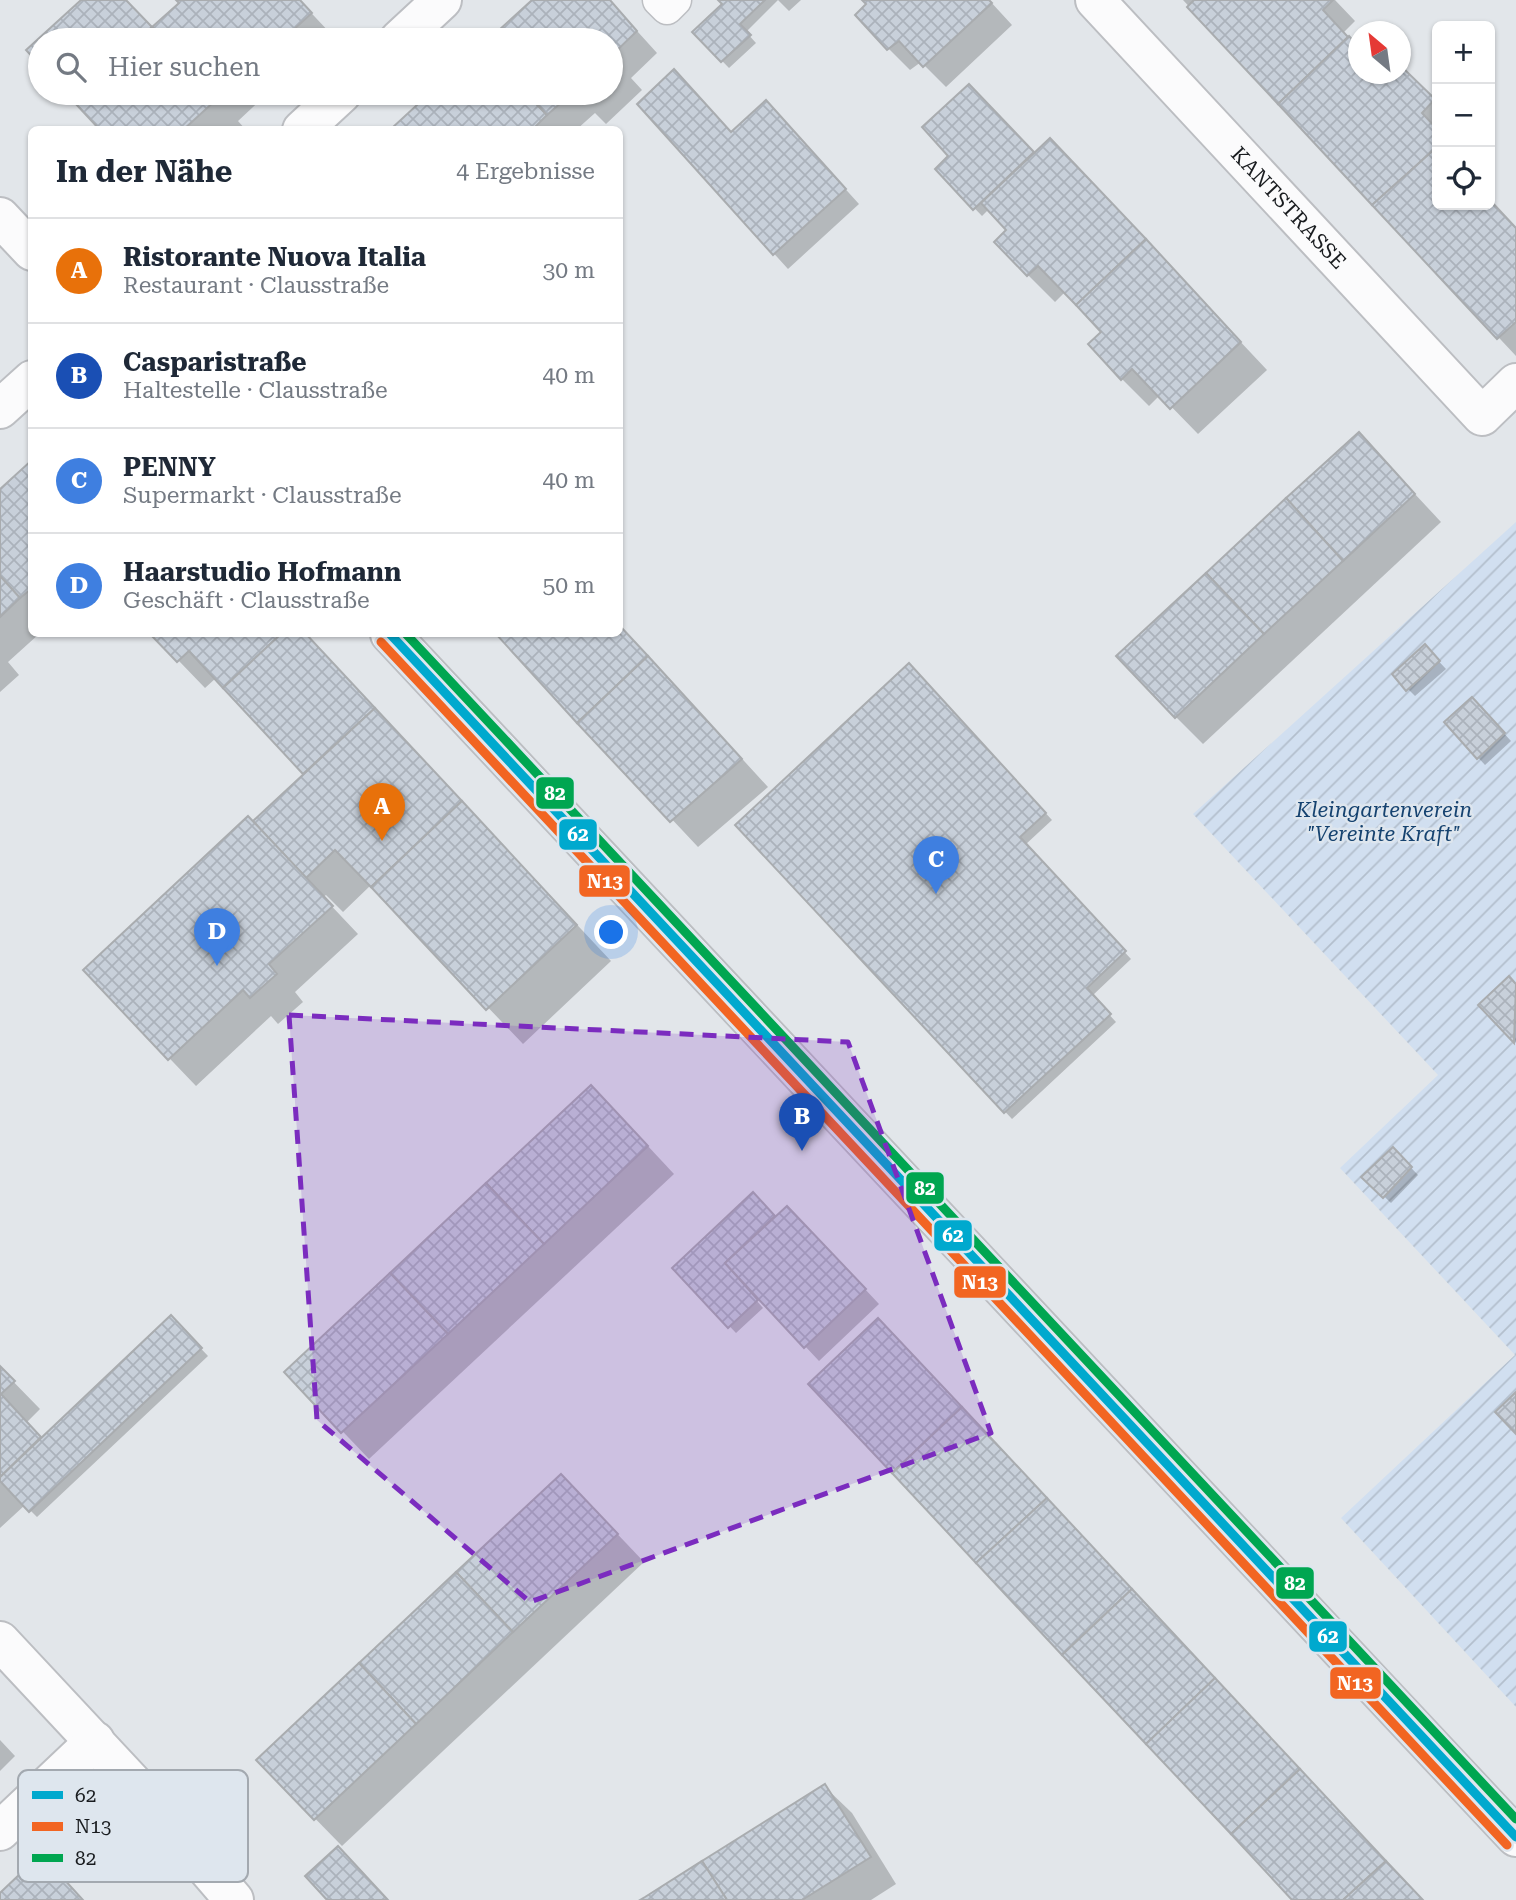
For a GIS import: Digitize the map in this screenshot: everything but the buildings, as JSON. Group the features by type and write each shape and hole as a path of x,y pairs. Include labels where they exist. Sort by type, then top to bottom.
{"main road":[{"path":"412,28 442,0"},
{"name":"KANTSTRASSE","path":"1095,0 1482,416 1516,383"},
{"path":"306,126 329,105"},
{"path":"0,217 28,247"},
{"path":"0,409 28,384"},
{"path":"393,637 1516,1837"},
{"path":"0,1641 120,1770"},
{"path":"64,1770 95,1741"},
{"path":"0,1831 18,1814"},
{"path":"218,1882 234,1900"}],"lane":[{"path":"659,0 667,8 675,0"}],"highlighted area":[{"path":"289,1015 848,1042 991,1433 530,1602 317,1420"}],"green space":[{"name":"Kleingartenverein \"Vereinte Kraft\"","path":"1516,522 1516,1707 1341,1518 1515,1355 1340,1168 1438,1075 1193,814"}],"transit line":[{"name":"62","path":"393,637 1516,1837"},
{"name":"82","path":"409,637 1516,1819"},
{"name":"N13","path":"381,642 1507,1845"}],"place":[{"name":"Ristorante Nuova Italia","path":"382,841"},
{"name":"PENNY","path":"936,894"},
{"name":"Haarstudio Hofmann","path":"217,966"},
{"name":"Casparistraße","path":"802,1151"}]}
